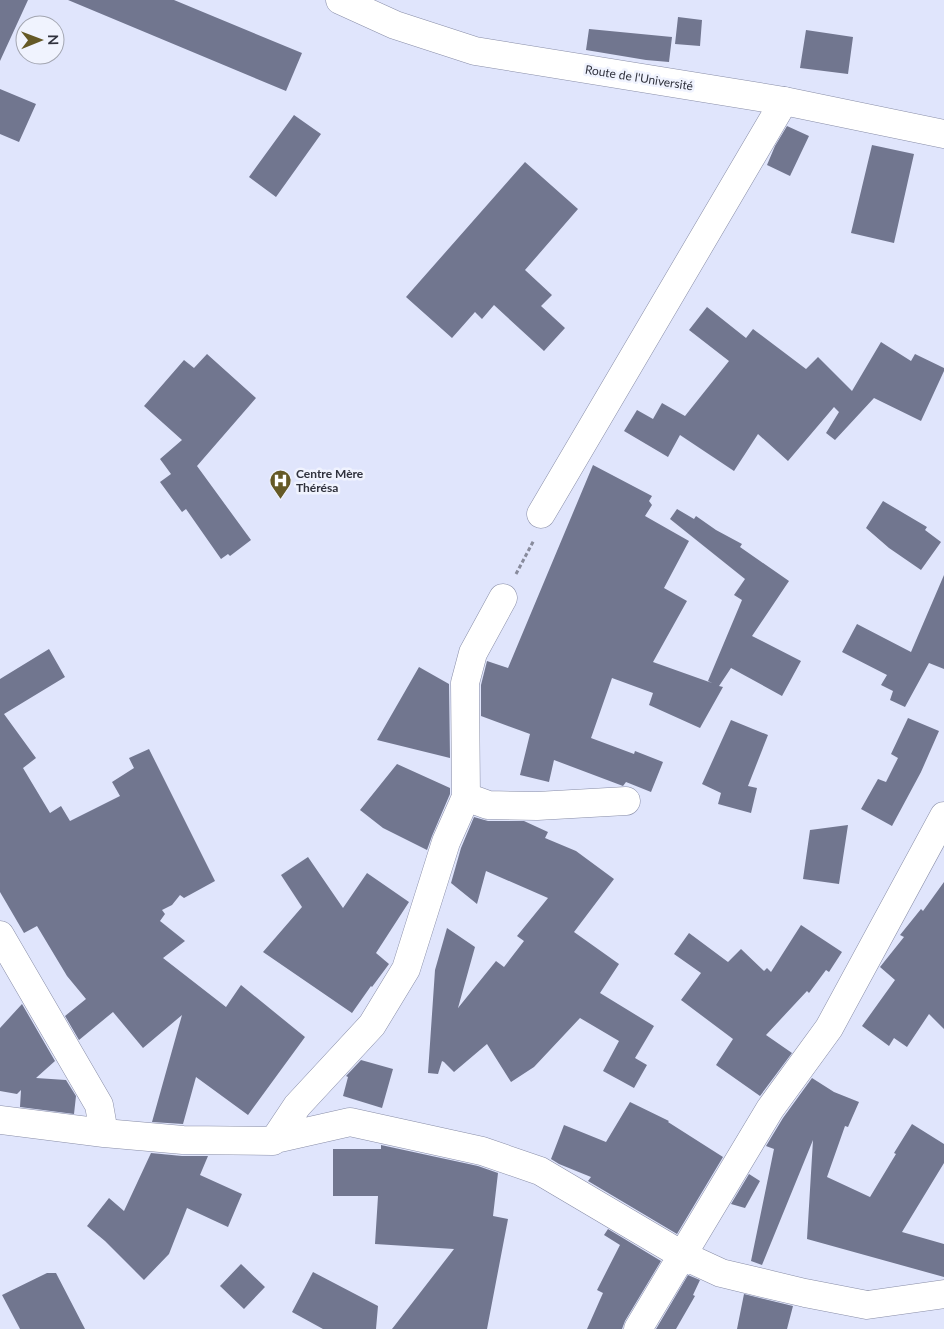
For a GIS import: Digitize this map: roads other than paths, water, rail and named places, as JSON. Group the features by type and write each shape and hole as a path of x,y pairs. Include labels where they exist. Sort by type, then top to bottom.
{"street":[{"name":"Route de l'Université","path":"340,0 395,25 475,51 784,101 944,134"},
{"path":"541,514 784,101"},
{"path":"275,1139 297,1106 372,1025 406,969 446,842 466,797 466,683 473,653 503,598"},
{"path":"466,797 488,805 538,806 626,801"},
{"path":"638,1329 770,1109 829,1028 944,816"},
{"path":"0,935 99,1105 104,1134"},
{"path":"0,1120 104,1134 183,1140 273,1141 350,1122 482,1151 540,1171 682,1255 721,1274 867,1305 944,1294"}],"place":[{"name":"Centre Mère Thérésa","path":"280,500"}]}
